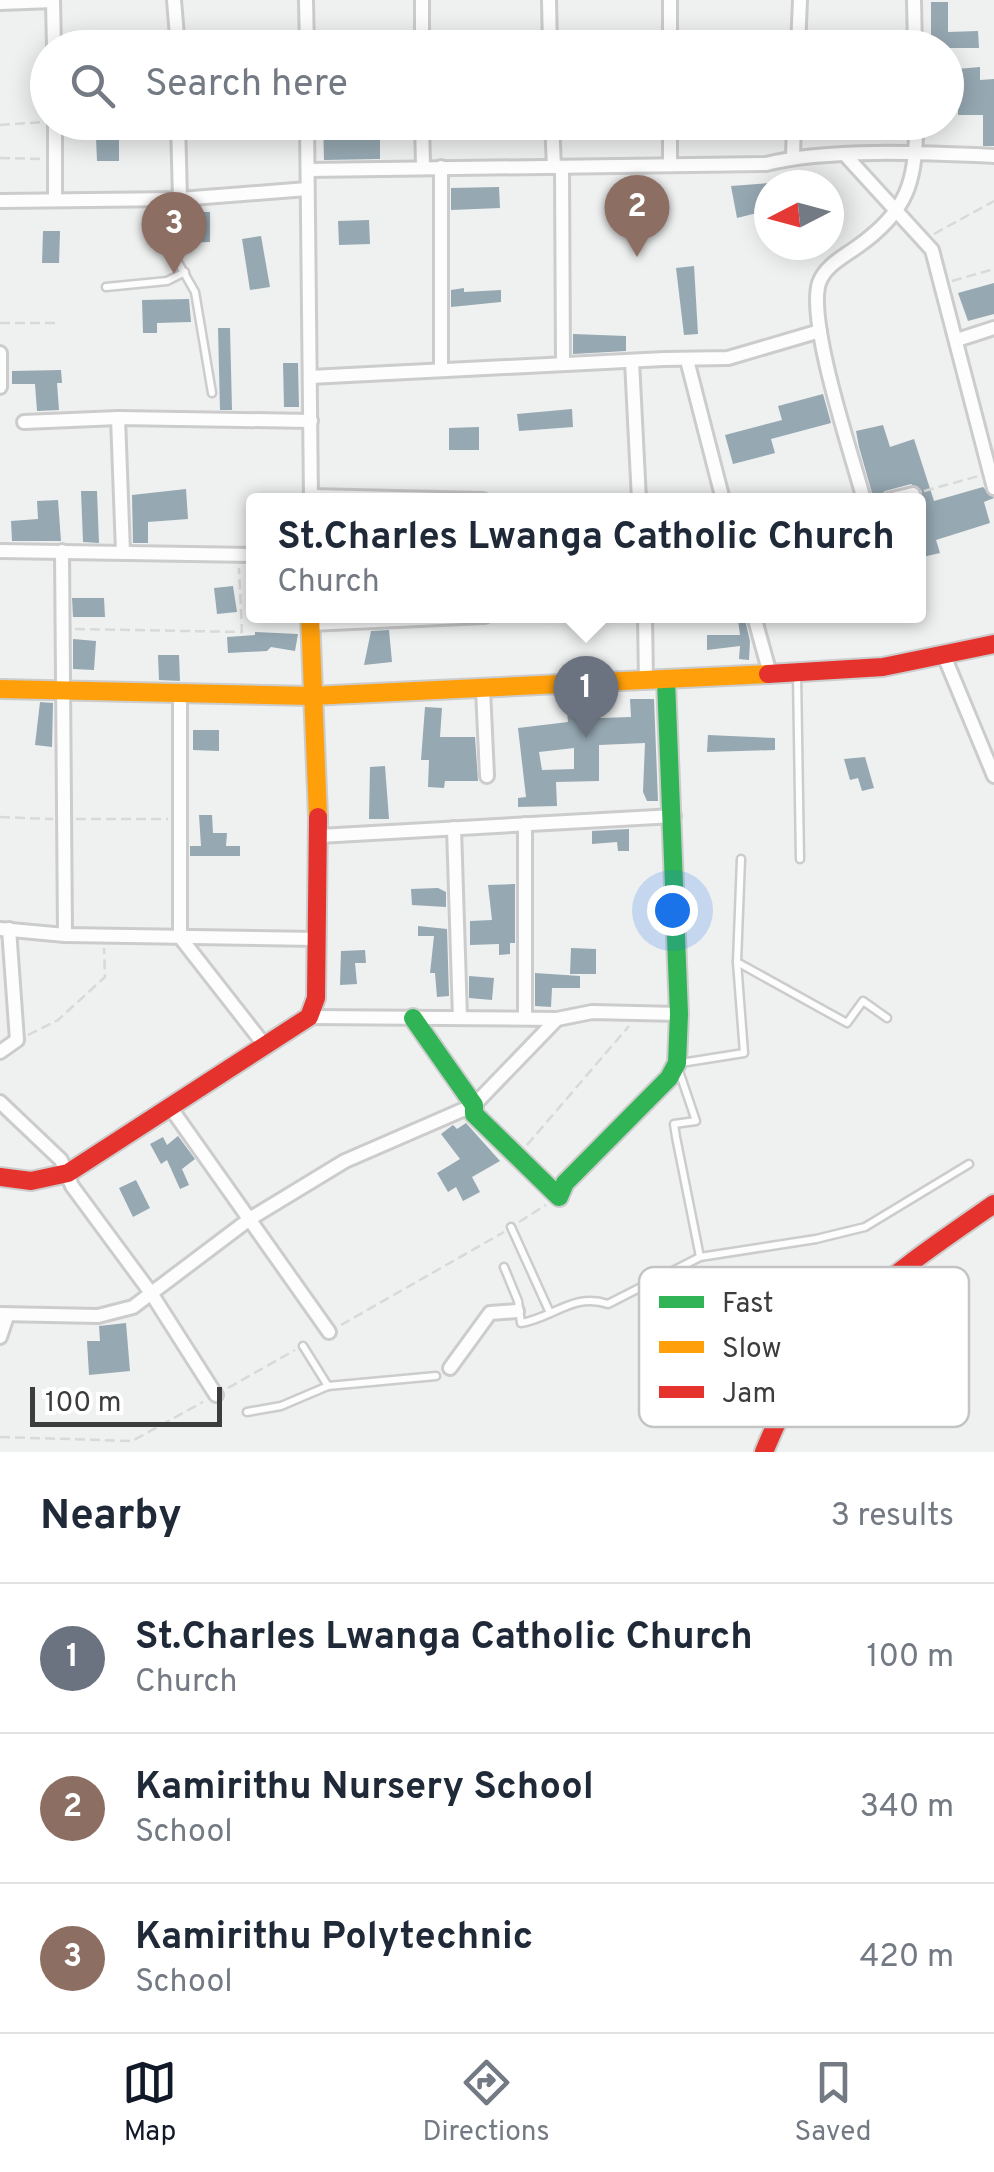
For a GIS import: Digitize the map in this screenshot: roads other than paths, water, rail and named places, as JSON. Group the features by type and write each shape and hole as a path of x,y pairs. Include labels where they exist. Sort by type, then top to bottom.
{"main road":[{"path":"0,1177 31,1181 68,1173 309,1017 316,998 318,836 310,623"},
{"path":"0,689 311,696 646,682 798,673 945,658 994,644"},
{"path":"413,1018 474,1105 474,1114 558,1197 564,1183 656,1091 677,1064 674,816 666,680"},
{"path":"904,1267 994,1204"},
{"path":"764,1452 774,1427"}],"street":[{"path":"174,0 176,30"},
{"path":"306,0 307,30"},
{"path":"422,0 422,30"},
{"path":"549,0 550,30"},
{"path":"670,0 670,30"},
{"path":"799,30 800,0"},
{"path":"914,0 914,30"},
{"path":"0,3 53,1 54,30"},
{"path":"55,140 55,198"},
{"path":"178,140 180,199"},
{"path":"307,140 311,493"},
{"path":"422,140 423,166"},
{"path":"554,140 563,364"},
{"path":"670,140 670,164"},
{"path":"793,140 793,157"},
{"path":"862,493 820,331 820,278 880,228 897,207 913,183 916,140"},
{"path":"308,170 766,164 793,157 916,153 994,156"},
{"path":"847,157 926,238 990,450 994,488"},
{"path":"441,167 441,369"},
{"path":"0,216 0,201 158,200 307,189"},
{"path":"957,340 994,328"},
{"path":"310,377 728,358 820,331"},
{"path":"0,353 0,388"},
{"path":"687,360 721,493"},
{"path":"632,361 640,493"},
{"path":"24,422 118,418 311,421"},
{"path":"118,418 123,552"},
{"path":"0,550 246,556"},
{"path":"62,551 65,935"},
{"path":"645,623 646,682"},
{"path":"756,623 770,674"},
{"path":"945,658 994,776"},
{"path":"483,689 487,776"},
{"path":"180,694 180,937 266,1047"},
{"path":"318,836 674,816"},
{"path":"525,824 525,1018"},
{"path":"454,828 460,1018"},
{"path":"0,1052 17,1040 7,1006 4,929 65,935 317,940"},
{"path":"309,1017 557,1019 592,1012 679,1014"},
{"path":"0,1338 4,1315 114,1314 151,1293 252,1218 345,1161 474,1105 557,1019"},
{"path":"0,1102 61,1160 216,1394"},
{"path":"170,1107 252,1218 328,1332"},
{"path":"450,1368 483,1328 490,1313 517,1312"}],"lane":[{"path":"158,200 163,236 194,292 212,394"},
{"path":"106,287 167,280 185,272"},
{"path":"798,673 800,859"},
{"path":"700,1257 674,1124 696,1121 677,1064 744,1052 737,962 740,859"},
{"path":"737,962 846,1023 863,1002 886,1018"},
{"path":"680,1267 700,1257 864,1227 969,1164"},
{"path":"511,1228 550,1313"},
{"path":"504,1267 518,1302 520,1323 543,1319 591,1298 608,1304 639,1288"},
{"path":"303,1346 328,1386"},
{"path":"247,1412 281,1406 328,1386 436,1376"}],"place":[{"name":"Kamirithu Nursery School","path":"637,257"},
{"name":"Kamirithu Polytechnic","path":"174,274"},
{"name":"St.Charles Lwanga Catholic Church","path":"586,738"}]}
